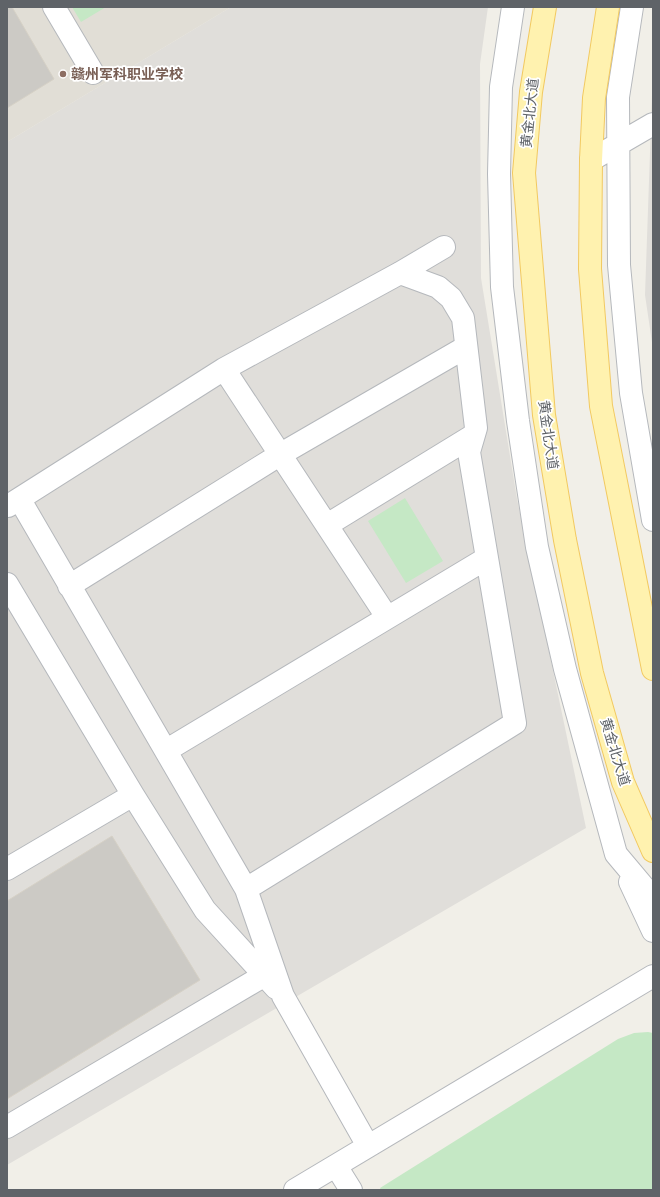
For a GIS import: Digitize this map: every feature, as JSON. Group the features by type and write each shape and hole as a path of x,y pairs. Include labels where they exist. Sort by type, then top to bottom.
{"main road":[{"name":"黄金北大道","path":"545,7 531,92 524,173 544,415 565,540 592,673 623,782 653,851"},
{"path":"608,7 594,98 591,160 590,269 601,406 653,669"}],"street":[{"path":"54,7 93,73"},
{"path":"513,7 501,87 499,174 502,287 518,421 537,547 566,669 616,854 653,931"},
{"path":"632,7 618,97 619,265 631,393 653,520"},
{"path":"591,160 653,124"},
{"path":"368,1146 283,996 246,889 167,750 69,586 14,503 224,369 400,273 444,247"},
{"path":"246,889 515,723 469,452 476,428 462,318 451,298 438,287 400,273"},
{"path":"69,586 281,454 466,347"},
{"path":"224,369 387,617"},
{"path":"327,525 474,434"},
{"path":"167,750 487,558"},
{"path":"7,584 133,795 205,910 283,996"},
{"path":"7,869 133,795"},
{"path":"616,854 653,898"},
{"path":"7,1127 265,975"},
{"path":"295,1190 653,976"},
{"path":"336,1166 352,1190"}],"shaded area":[{"name":"赣州军科职业学校","path":"7,7 231,7 7,142"},
{"path":"231,7 488,7 480,64 481,278 517,499 586,828 7,1165 7,142"},
{"path":"653,67 653,349 645,295"}],"green space":[{"path":"72,7 106,7 81,22"},
{"path":"405,498 443,561 406,583 368,521"},
{"path":"634,1033 653,1033 653,1190 381,1190 380,1188 618,1039"}],"building":[{"path":"7,7 12,7 54,79 7,108"},
{"path":"112,836 200,980 7,1099 7,901"}],"place":[{"name":"赣州军科职业学校","path":"63,74"}]}
